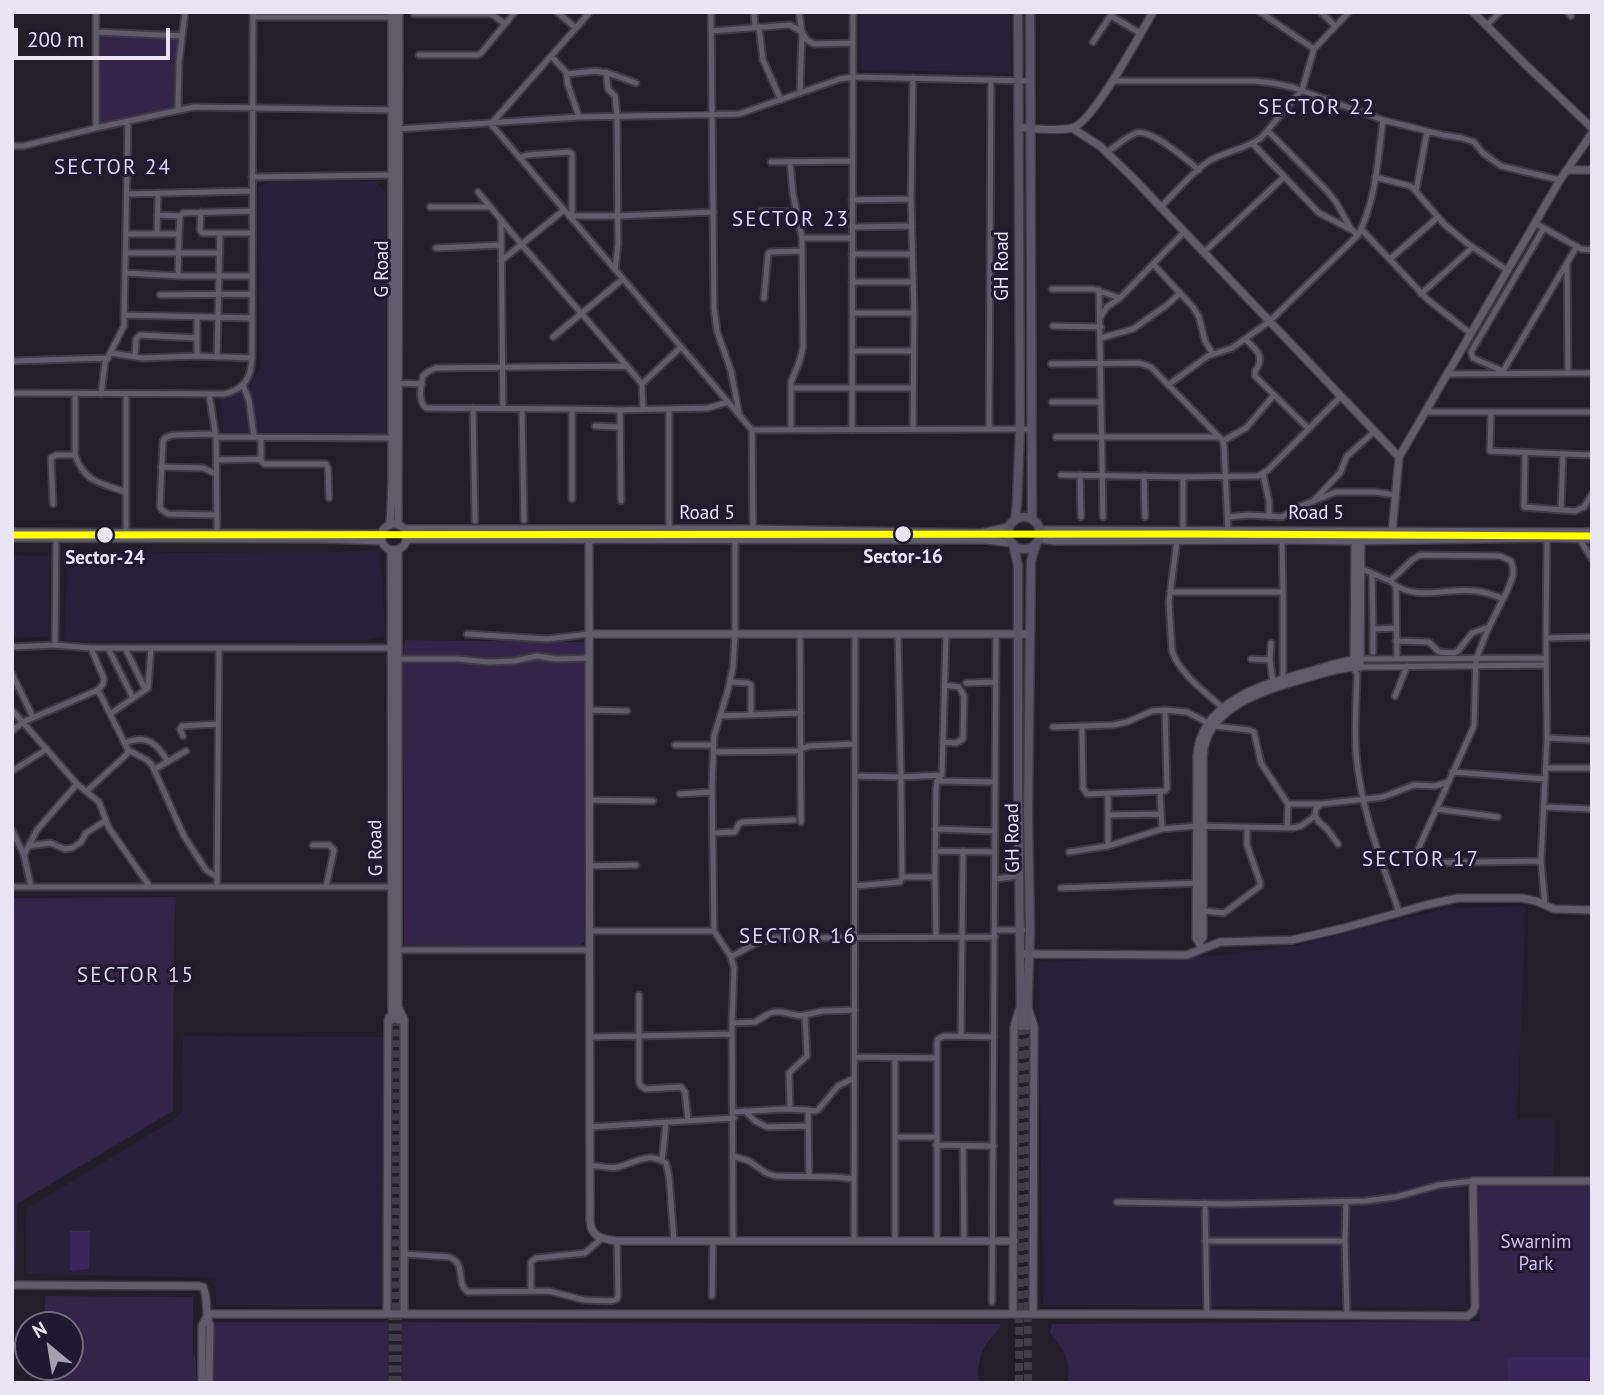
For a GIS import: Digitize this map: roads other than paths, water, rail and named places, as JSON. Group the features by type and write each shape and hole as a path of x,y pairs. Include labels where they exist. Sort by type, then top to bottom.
{"main road":[{"name":"GH Road","path":"1012,523 1017,504 1020,429 1018,12"},
{"name":"GH Road","path":"1030,12 1032,519"},
{"path":"1023,517 1032,519 1038,525 1038,537 1027,549 1012,543 1008,535 1012,523 1023,517"},
{"name":"GH Road","path":"1024,1006 1030,954 1028,813 1031,561 1038,537"},
{"name":"GH Road","path":"1012,543 1018,565 1020,954 1024,1006"},
{"path":"1024,1006 1024,1026"}],"street":[{"path":"96,12 96,128"},
{"path":"178,110 179,63 185,12"},
{"path":"419,55 481,54 515,12"},
{"path":"557,12 576,28"},
{"path":"491,124 590,12"},
{"path":"711,12 715,323 731,371 739,416"},
{"path":"754,12 762,60 781,100"},
{"path":"799,12 802,32 800,93"},
{"path":"852,430 853,12"},
{"path":"1018,127 1031,130 1072,128 1082,123 1112,81 1153,12"},
{"path":"1259,12 1314,49"},
{"path":"1321,12 1335,26"},
{"path":"1160,208 1206,162 1253,144 1268,131 1302,90 1314,49 1349,12"},
{"path":"1473,12 1592,128"},
{"path":"1486,26 1500,12"},
{"path":"12,393 224,394 243,385 250,374 251,358 253,14 395,14"},
{"name":"G Road","path":"395,14 392,438 397,526"},
{"path":"414,14 489,14 505,24"},
{"path":"1093,42 1112,14 1140,33"},
{"path":"711,31 790,25 814,44 852,43"},
{"path":"96,32 182,36"},
{"path":"551,56 567,74 579,117"},
{"path":"567,74 606,72 636,82"},
{"path":"606,72 608,89 615,96 617,116 618,244 615,270"},
{"path":"395,129 579,117 738,114 853,77 1030,81"},
{"path":"913,78 913,429"},
{"path":"989,429 991,80"},
{"path":"1112,81 1272,83 1302,90 1383,120 1474,142 1483,153 1501,166 1560,180"},
{"path":"12,146 34,144 178,110 206,107 395,110"},
{"path":"1168,385 1213,354 1232,348 1270,321 1360,232 1375,177 1383,120"},
{"path":"101,394 104,368 124,326 128,121"},
{"path":"491,124 752,430 753,529"},
{"path":"1072,128 1107,152 1399,457"},
{"path":"1268,131 1328,192 1352,230"},
{"path":"1416,191 1427,132"},
{"path":"1107,152 1136,133 1145,133 1175,149 1199,170"},
{"path":"1392,541 1399,457 1560,180 1592,133"},
{"path":"1253,144 1320,213 1360,232 1390,259 1421,294 1470,333"},
{"path":"520,158 532,154 572,154 571,215"},
{"path":"771,162 852,161"},
{"path":"790,162 803,251 803,347 791,388 791,430"},
{"path":"1567,170 1592,170"},
{"path":"252,177 395,175"},
{"name":"G Road","path":"395,175 397,526"},
{"path":"1203,253 1284,177"},
{"path":"1375,177 1410,186 1444,224 1507,270"},
{"path":"127,194 252,191"},
{"path":"478,191 642,384 643,409"},
{"path":"157,234 158,193"},
{"path":"852,200 911,199"},
{"path":"430,206 490,207"},
{"path":"501,261 564,210"},
{"path":"178,275 180,216 183,212 252,211"},
{"path":"762,211 797,212"},
{"path":"201,212 200,232 252,233"},
{"path":"571,215 714,212"},
{"path":"157,215 180,216"},
{"path":"1390,259 1438,217"},
{"path":"501,220 503,408"},
{"path":"1535,223 1581,249 1592,250"},
{"path":"852,227 912,226"},
{"path":"1502,372 1473,358 1471,352 1544,228"},
{"path":"1101,316 1184,232"},
{"path":"126,233 180,234"},
{"path":"217,357 220,233"},
{"path":"802,238 852,238"},
{"path":"436,248 501,246"},
{"path":"1502,372 1577,246"},
{"path":"1421,294 1473,247"},
{"path":"764,298 768,254 803,251"},
{"path":"126,253 220,253"},
{"path":"852,254 912,254"},
{"path":"1567,262 1568,373"},
{"path":"1153,264 1194,307 1205,341 1213,354"},
{"path":"125,273 252,276"},
{"path":"553,337 623,279"},
{"path":"852,282 913,282"},
{"path":"1052,289 1093,289 1120,298"},
{"path":"1099,290 1103,517"},
{"path":"1101,338 1133,329 1180,293"},
{"path":"160,295 252,294"},
{"path":"852,313 914,313"},
{"path":"124,315 252,318"},
{"path":"197,317 197,356"},
{"path":"1053,326 1101,327"},
{"path":"135,357 136,339 140,335 197,338"},
{"path":"1245,338 1259,355 1260,363 1255,376 1309,429"},
{"path":"642,384 681,347"},
{"path":"853,351 913,351"},
{"path":"12,361 110,355 251,358"},
{"path":"1051,364 1146,364 1151,368 1221,439 1224,446 1228,530"},
{"path":"626,366 436,368 423,376 421,401 426,408 522,410 708,408 728,402"},
{"path":"1447,374 1592,373"},
{"path":"398,383 422,384"},
{"path":"243,385 249,400 262,463 326,464 329,498"},
{"path":"791,388 913,388"},
{"path":"75,394 75,455 83,472 89,478 126,492"},
{"path":"126,394 126,535"},
{"path":"209,394 215,435 217,532"},
{"path":"1056,438 1221,439 1246,428 1275,395"},
{"path":"1061,475 1184,477 1263,474 1341,397"},
{"path":"1052,402 1101,402"},
{"path":"473,408 475,520"},
{"path":"572,409 572,499"},
{"path":"669,409 669,530"},
{"path":"522,410 524,520"},
{"path":"620,410 621,501"},
{"path":"1425,412 1592,412"},
{"path":"1491,412 1490,452 1592,455"},
{"path":"595,426 619,427"},
{"path":"752,430 1031,429"},
{"path":"1313,501 1340,474 1347,456 1375,431"},
{"path":"217,515 164,513 160,506 165,438 172,435 215,435 392,438"},
{"path":"1525,453 1524,507 1576,511 1581,509 1592,494"},
{"path":"1561,509 1563,454"},
{"path":"53,503 51,458 56,455 75,455"},
{"path":"216,460 261,459"},
{"path":"162,467 203,468 216,474"},
{"path":"1263,474 1269,501 1269,516"},
{"path":"1080,475 1081,517"},
{"path":"1144,477 1145,517"},
{"path":"1183,530 1184,477"},
{"path":"1228,517 1283,517 1298,507 1342,492 1395,495"},
{"name":"Road 5","path":"406,540 669,530 981,533 1012,523"},
{"path":"397,526 406,533 406,540 395,549 387,548 382,537 386,527 397,526"},
{"name":"Road 5","path":"397,526 735,539 987,540 1012,543"},
{"name":"Road 5","path":"1038,537 1183,530 1592,532"},
{"path":"1358,530 1357,764 1363,798 1399,912"},
{"path":"12,532 55,535"},
{"path":"126,535 217,532 382,537"},
{"path":"589,534 590,1227 593,1232 601,1239 617,1241 1014,1241"},
{"path":"12,538 55,535 324,539 382,537"},
{"path":"55,535 55,645"},
{"name":"Road 5","path":"1038,537 1055,541 1592,539"},
{"path":"1545,905 1541,861 1547,738 1547,538"},
{"path":"1579,538 1592,559"},
{"path":"733,1241 734,968 731,957 714,931 712,792 714,736 730,682 735,634 735,539"},
{"path":"1177,540 1170,592 1172,651 1175,659 1195,682 1226,711"},
{"path":"1282,540 1283,678"},
{"name":"G Road","path":"395,549 395,1020"},
{"path":"1390,581 1420,555 1500,556 1511,561 1513,576 1475,662 1474,726 1415,856 1420,863 1541,861"},
{"path":"1358,566 1410,592 1474,590 1503,599"},
{"path":"1372,574 1373,652"},
{"path":"1396,587 1396,659"},
{"path":"1170,592 1283,592"},
{"path":"1396,641 1429,642 1439,652 1454,653 1472,633 1489,626"},
{"path":"1373,629 1396,628"},
{"path":"467,634 547,639 589,634 1030,634"},
{"path":"800,634 801,822"},
{"path":"854,1241 855,634"},
{"path":"855,886 900,882 902,877 898,634"},
{"path":"936,937 935,829 937,781 942,775 946,634"},
{"path":"992,1302 996,634"},
{"path":"1546,638 1592,636"},
{"path":"1271,643 1273,682"},
{"path":"12,647 55,645 91,648 395,648"},
{"path":"12,731 33,717 98,690 103,684 103,674 91,648"},
{"path":"108,648 133,698"},
{"path":"125,648 145,689"},
{"path":"110,714 148,685 150,648"},
{"path":"217,887 219,648"},
{"name":"G Road","path":"395,648 398,659 395,887"},
{"path":"398,659 488,662 515,661 537,656 556,659 589,658"},
{"path":"1251,659 1270,660"},
{"path":"1200,946 1196,938 1200,883 1198,743 1202,732 1245,693 1283,678 1396,659 1475,662"},
{"path":"1226,711 1265,691 1357,665 1546,661"},
{"path":"1395,696 1407,666"},
{"path":"12,674 33,717"},
{"path":"965,683 996,681"},
{"path":"730,682 751,685 751,715"},
{"path":"943,742 956,743 963,739 964,718 964,696 958,687 945,685"},
{"path":"98,690 128,750 147,760 155,769 180,830 204,866 217,877"},
{"path":"12,710 77,784 99,802 105,821 150,887"},
{"path":"589,710 627,711"},
{"path":"1082,726 1084,791 1087,794 1160,792 1167,788 1165,710"},
{"path":"1053,727 1113,725 1152,711 1179,710 1212,724 1254,732 1261,762 1288,804 1287,828"},
{"path":"720,716 801,713"},
{"path":"184,736 180,727 184,725 218,724"},
{"path":"125,743 139,738 144,740 159,748 168,761"},
{"path":"1547,738 1592,740"},
{"path":"675,745 713,744"},
{"path":"713,752 797,751 809,746 855,744"},
{"path":"12,771 47,749"},
{"path":"87,792 128,750"},
{"path":"155,769 186,751"},
{"path":"1546,768 1592,768"},
{"path":"1452,772 1545,779"},
{"path":"855,776 942,775"},
{"path":"937,781 995,782"},
{"path":"1288,804 1321,804 1383,797 1414,785 1435,786 1448,782"},
{"path":"24,855 42,823 77,784"},
{"path":"680,794 712,792"},
{"path":"1160,792 1162,829"},
{"path":"1108,794 1108,846"},
{"path":"589,800 653,801"},
{"path":"1321,804 1316,808 1315,816 1338,844"},
{"path":"1544,807 1592,809"},
{"path":"1436,809 1497,817"},
{"path":"1108,815 1161,814"},
{"path":"1069,852 1108,846 1162,829 1287,828 1301,826 1315,816"},
{"path":"714,833 733,833 743,822 793,820"},
{"path":"29,846 51,843 65,849 72,848 82,841 86,833 105,821"},
{"path":"1203,911 1224,913 1260,886 1247,845 1247,828"},
{"path":"935,829 995,831"},
{"path":"12,830 24,855 31,887"},
{"path":"313,845 329,845 334,850 326,887"},
{"path":"935,851 995,852"},
{"path":"961,1036 963,851"},
{"path":"589,866 636,865"},
{"path":"995,879 1019,876"},
{"path":"902,877 935,877"},
{"path":"1061,888 1200,883"},
{"path":"1020,954 1193,954 1203,937 1200,883"},
{"path":"12,887 395,887"},
{"path":"1200,946 1292,940 1458,898 1521,898 1554,909 1592,910"},
{"path":"731,957 756,943 775,938 963,937 1030,930"},
{"path":"589,931 714,931"},
{"path":"395,950 589,950"},
{"path":"639,995 639,1082 646,1089 681,1087 685,1092 688,1120"},
{"path":"1013,1314 1014,1027 1024,1006"},
{"path":"1024,1006 1034,1026 1033,1314"},
{"path":"387,1314 388,1021 395,1009 404,1019 404,1314"},
{"path":"732,1023 755,1022 774,1012 805,1016 823,1011 855,1010"},
{"path":"790,1109 789,1073 807,1056 805,1016"},
{"path":"589,1037 732,1034"},
{"path":"937,1241 938,1039 944,1036 994,1037"},
{"path":"855,1057 937,1058"},
{"path":"894,1241 895,1058"},
{"path":"590,1127 688,1120 734,1115 745,1111 815,1111 838,1086 855,1077"},
{"path":"808,1110 809,1176"},
{"path":"745,1111 755,1121 767,1127 808,1126"},
{"path":"662,1161 666,1122"},
{"path":"895,1137 936,1137"},
{"path":"936,1145 994,1146"},
{"path":"963,1146 964,1241"},
{"path":"733,1156 749,1161 770,1175 854,1179"},
{"path":"590,1165 615,1168 643,1158 654,1158 666,1163 674,1241"},
{"path":"207,1316 1468,1316 1475,1307 1473,1181"},
{"path":"1117,1202 1346,1202 1396,1197 1439,1185 1473,1181 1592,1181"},
{"path":"1346,1202 1347,1315"},
{"path":"1205,1203 1207,1314"},
{"path":"531,1291 532,1260 585,1253 601,1239"},
{"path":"404,1254 455,1259 460,1267 462,1286 468,1292 548,1291 583,1300 616,1300 617,1241"},
{"path":"712,1296 713,1241"},
{"path":"1205,1241 1345,1241"},
{"path":"12,1285 203,1287 210,1325 209,1383"},
{"path":"202,1383 202,1326 207,1316"}],"tunnel":[{"path":"392,1020 392,1383"},
{"path":"398,1020 398,1383"},
{"path":"1019,1383 1021,1026"},
{"path":"1027,1026 1028,1383"}],"place":[{"name":"Sector-16","path":"903,534"},
{"name":"Sector-24","path":"105,535"}],"district":[{"name":"SECTOR 22","path":"1317,108"},
{"name":"SECTOR 24","path":"113,168"},
{"name":"SECTOR 23","path":"791,220"},
{"name":"SECTOR 17","path":"1421,860"},
{"name":"SECTOR 16","path":"798,937"},
{"name":"SECTOR 15","path":"136,976"}],"park label":[{"name":"Swarnim Park","path":"1536,1254"}]}
